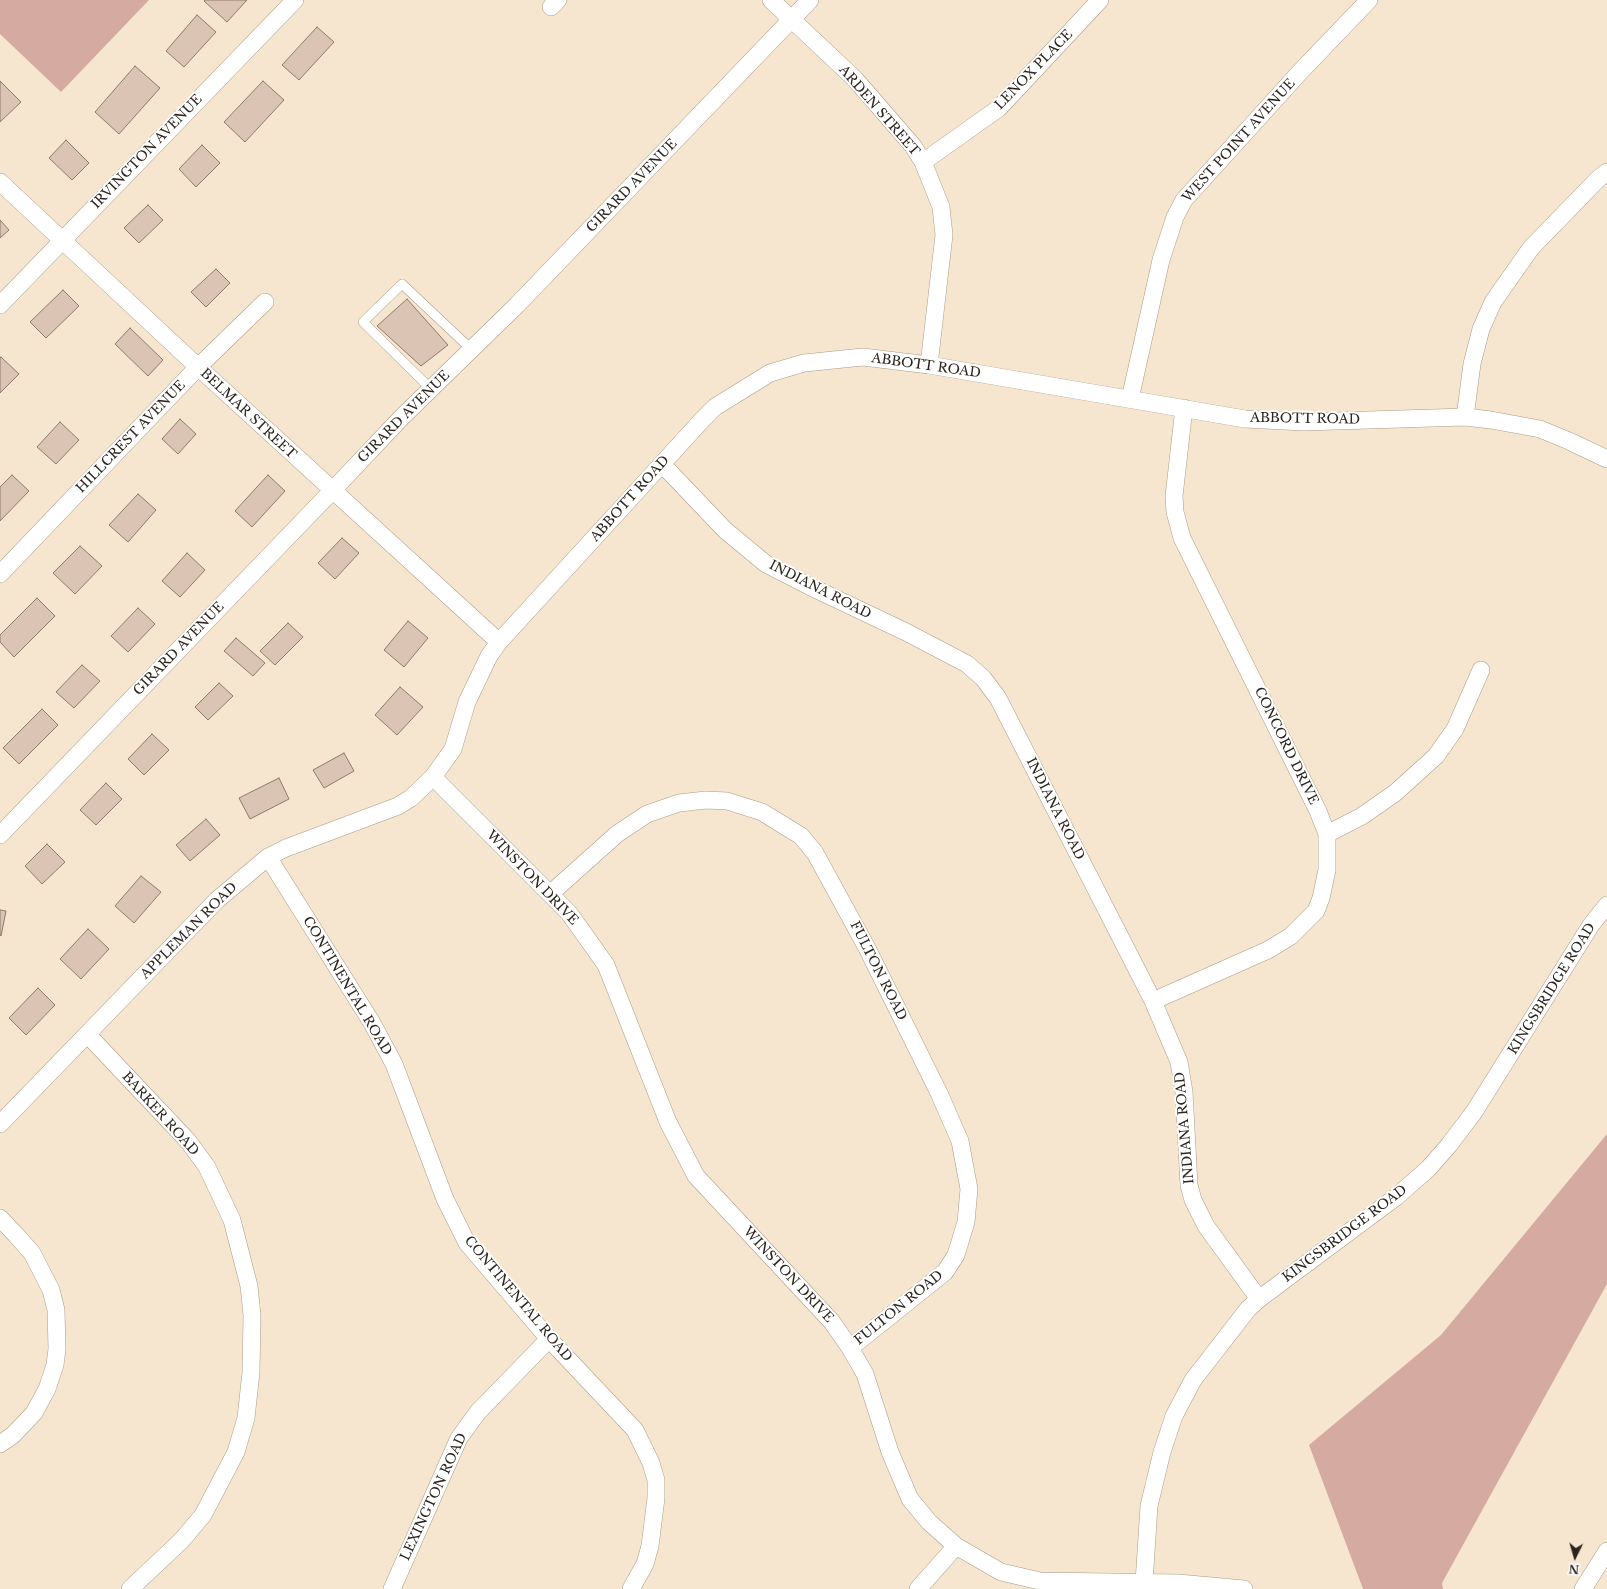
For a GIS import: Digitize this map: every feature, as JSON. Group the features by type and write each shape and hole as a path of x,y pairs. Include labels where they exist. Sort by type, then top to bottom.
{"street":[{"name":"IRVINGTON AVENUE","path":"0,305 295,0"},
{"name":"ARDEN STREET","path":"771,0 856,79 913,146 923,162 941,207 944,235 929,365"},
{"name":"GIRARD AVENUE","path":"0,835 401,418 602,218 810,0"},
{"name":"LENOX PLACE","path":"923,162 999,108 1100,0"},
{"name":"WEST POINT AVENUE","path":"1130,399 1161,260 1175,217 1184,200 1300,72 1369,0"},
{"path":"1465,417 1472,364 1481,329 1493,302 1530,248 1598,179 1607,172"},
{"name":"BELMAR STREET","path":"0,182 332,491 499,642"},
{"name":"HILLCREST AVENUE","path":"0,574 198,367 265,302"},
{"name":"ABBOTT ROAD","path":"433,777 453,749 467,702 489,656 499,642 703,419 715,408 770,373 804,362 863,357 929,365 1245,419 1304,422 1465,417 1492,420 1540,429 1607,459"},
{"name":"CONCORD DRIVE","path":"1153,1001 1268,950 1291,936 1316,911 1322,898 1327,870 1328,834 1318,811 1182,538 1175,512 1174,496 1184,408"},
{"name":"INDIANA ROAD","path":"662,464 725,530 766,564 906,632 967,664 983,678 998,698 1153,1001 1178,1062 1184,1092 1189,1185 1193,1200 1206,1226 1259,1299"},
{"path":"1328,834 1362,816 1395,793 1436,756 1456,729 1481,670"},
{"name":"APPLEMAN ROAD","path":"0,1124 217,900 268,857 286,848 398,806 411,798 433,777"},
{"name":"WINSTON DRIVE","path":"433,777 569,913 606,965 668,1122 696,1176 832,1322 850,1348 865,1374 890,1452 910,1499 929,1522 956,1546 1001,1572 1040,1581 1178,1583 1244,1589"},
{"name":"FULTON ROAD","path":"550,894 617,834 647,814 679,803 706,800 727,801 762,812 801,836 815,853 867,948 939,1093 960,1141 969,1189 966,1222 956,1255 945,1272 850,1348"},
{"name":"CONTINENTAL ROAD","path":"268,857 372,1023 394,1064 445,1199 467,1243 549,1339 635,1430 652,1463 656,1480 656,1498 650,1546 645,1564 631,1589"},
{"name":"KINGSBRIDGE ROAD","path":"1144,1583 1149,1506 1162,1452 1174,1416 1193,1380 1248,1309 1259,1299 1396,1197 1428,1169 1449,1145 1474,1112 1591,925 1607,906"},
{"name":"BARKER ROAD","path":"87,1034 188,1140 207,1167 232,1220 249,1286 252,1315 251,1380 246,1418 236,1452 202,1515 182,1540 130,1589"},
{"path":"0,1218 32,1253 52,1290 56,1310 57,1349 55,1365 47,1388 34,1413 13,1435 0,1444"},
{"name":"LEXINGTON ROAD","path":"392,1589 459,1438 478,1412 549,1339"},
{"path":"918,1589 956,1546"},
{"path":"1583,1589 1607,1551"}],"lane":[{"path":"430,389 363,322 402,284 472,349"}],"shaded area":[{"path":"0,0 149,0 61,92 0,34"},
{"path":"1607,1134 1607,1284 1442,1583 1443,1589 1363,1589 1309,1445 1441,1335"}],"building":[{"path":"247,0 227,22 204,1"},
{"path":"197,15 216,32 184,67 166,51"},
{"path":"317,27 334,42 299,80 282,65"},
{"path":"135,66 160,88 119,134 95,112"},
{"path":"0,81 21,102 0,122"},
{"path":"263,81 284,100 245,142 224,122"},
{"path":"66,140 89,163 72,180 49,158"},
{"path":"202,145 220,163 196,187 179,169"},
{"path":"148,205 163,220 139,243 124,228"},
{"path":"0,220 9,230 0,238"},
{"path":"216,269 230,283 206,307 191,292"},
{"path":"63,290 79,306 46,338 30,322"},
{"path":"407,299 448,345 421,366 377,326"},
{"path":"130,328 163,360 148,376 115,344"},
{"path":"1,357 19,374 0,393 0,358"},
{"path":"180,419 196,434 178,454 162,439"},
{"path":"60,422 79,440 56,464 37,447"},
{"path":"12,475 29,491 0,521 0,487"},
{"path":"268,475 285,491 252,527 235,511"},
{"path":"138,494 156,510 128,542 109,525"},
{"path":"342,538 359,553 335,579 318,563"},
{"path":"80,546 102,566 75,594 53,573"},
{"path":"187,553 205,570 180,597 162,581"},
{"path":"37,598 55,616 14,657 0,642 0,635"},
{"path":"138,608 155,624 128,652 111,636"},
{"path":"408,621 428,638 404,667 384,650"},
{"path":"288,623 303,637 275,665 260,651"},
{"path":"236,638 265,663 253,676 224,651"},
{"path":"82,665 100,681 74,708 56,692"},
{"path":"219,683 233,696 208,720 195,707"},
{"path":"400,687 423,707 397,735 375,715"},
{"path":"42,709 58,725 19,764 3,748"},
{"path":"152,734 169,750 144,775 128,759"},
{"path":"344,753 354,771 324,788 313,770"},
{"path":"279,778 289,799 250,819 239,798"},
{"path":"106,783 122,799 96,825 80,810"},
{"path":"206,819 220,835 190,861 176,845"},
{"path":"47,844 65,862 42,884 25,866"},
{"path":"141,876 161,892 134,923 115,906"},
{"path":"0,910 6,911 1,936 0,935"},
{"path":"88,929 109,949 81,979 60,959"},
{"path":"38,988 55,1005 26,1035 9,1018"}]}
